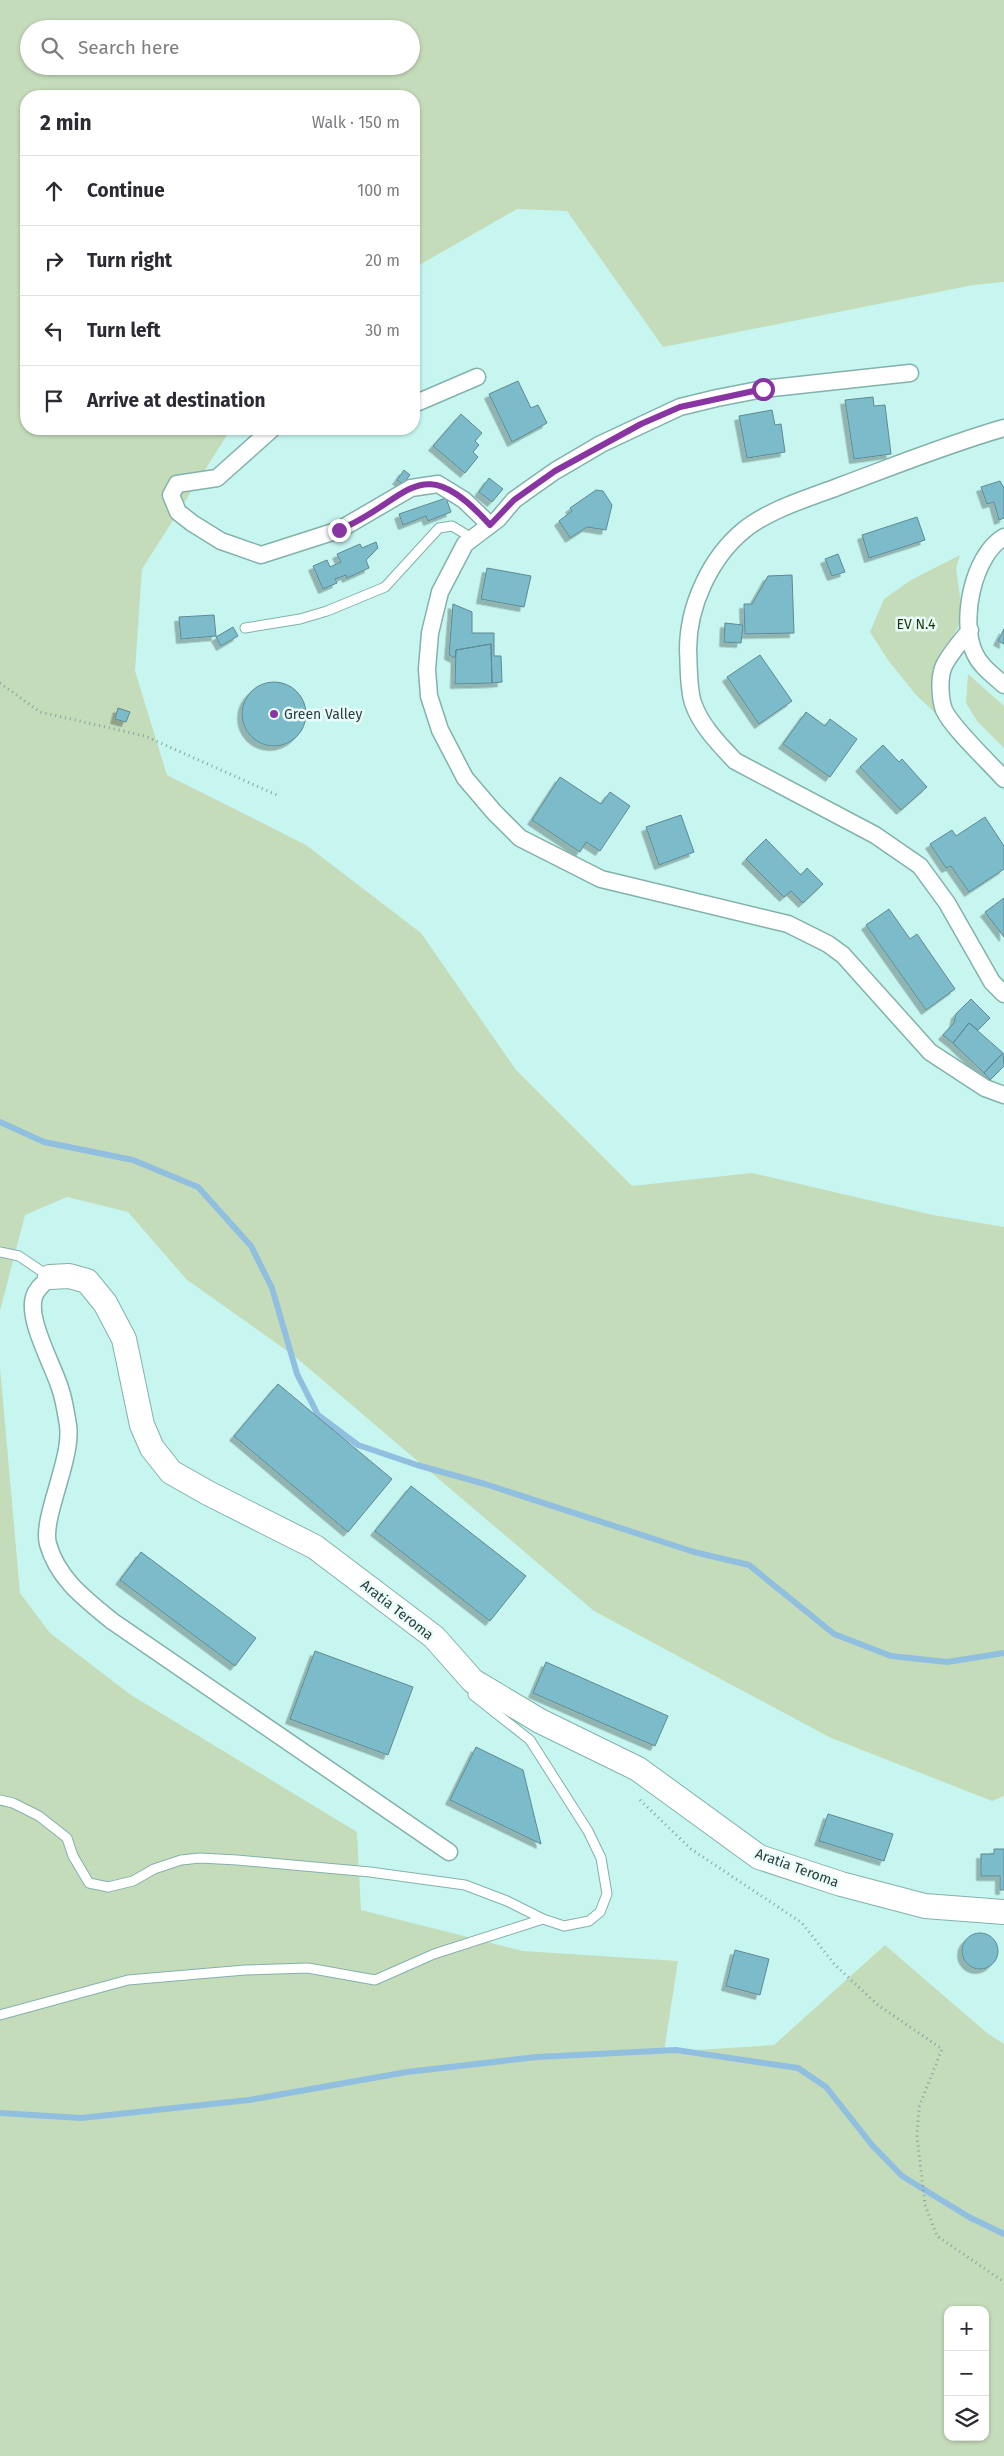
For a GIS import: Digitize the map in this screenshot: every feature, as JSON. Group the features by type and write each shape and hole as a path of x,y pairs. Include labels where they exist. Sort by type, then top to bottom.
{"main road":[{"name":"Aratia Teroma","path":"50,1277 69,1276 87,1281 105,1303 124,1339 142,1425 152,1448 171,1472 208,1493 315,1547 434,1637 473,1681 540,1721 638,1769 759,1857 841,1884 925,1906 1004,1912"}],"street":[{"path":"910,374 763,389 680,407 641,424 555,471 514,500 490,525 465,544 440,592 430,632 427,669 431,705 440,730 460,771 494,812 520,838 601,879 788,924 828,944 843,955 930,1052 985,1088 1004,1095"},
{"path":"420,401 477,377"},
{"path":"1004,428 962,440 804,500 746,529 732,540 713,566 694,607 688,639 693,703 717,742 735,761 875,835 920,866 947,903 992,982 1004,994"},
{"path":"265,435 217,478 177,484 172,495 178,512 184,518 221,541 261,555 339,530 410,488 428,484 438,484 464,500 490,525"},
{"path":"1004,537 995,542 981,562 972,594 970,630 971,645 979,660 1004,684"},
{"path":"970,630 943,668 941,694 943,704 945,710 961,732 1004,780"},
{"path":"50,1277 39,1288 33,1298 34,1316 60,1389 68,1427 63,1471 49,1522 47,1541 55,1564 72,1588 112,1621 449,1852"}],"lane":[{"path":"245,628 300,619 327,611 361,595 384,587 439,528 452,526 472,538"},
{"path":"0,1252 19,1256 50,1277"},
{"path":"0,1800 13,1803 39,1816 67,1838 73,1856 89,1883 108,1887 134,1880 154,1869 181,1860 200,1858 237,1860 370,1872 464,1885 507,1901 543,1920 564,1926 589,1921 600,1912 607,1894 601,1858 574,1807 530,1740 473,1695 473,1681"},
{"path":"0,2015 128,1980 245,1970 308,1968 375,1980 434,1954 543,1920"}],"path":[{"path":"0,683 40,712 145,736 278,796"},
{"path":"638,1798 691,1849 802,1923 835,1965 878,2005 942,2049 919,2107 917,2136 925,2205 937,2236 1004,2282"}],"green space":[{"path":"0,0 1004,0 1004,282 973,285 663,347 567,211 517,209 420,265 420,90 20,90 20,435 227,435 142,569 135,671 167,775 306,845 421,933 516,1070 632,1186 752,1173 933,1215 1004,1227 1004,1796 992,1801 829,1737 594,1611 293,1355 186,1279 128,1212 67,1197 25,1215 0,1311"},
{"name":"EV N.4","path":"960,555 956,568 963,618 937,664 951,728 916,695 888,660 870,632 884,599 911,580"},
{"path":"968,674 1004,706 1004,748 977,721 966,703"},
{"path":"0,1367 20,1593 50,1633 131,1695 357,1832 361,1910 523,1951 678,1961 664,2052 774,2045 885,1945 987,2033 1004,2044 1004,2456 0,2456"}],"building":[{"path":"518,381 531,408 538,405 547,423 512,442 489,394"},
{"path":"873,397 874,406 885,405 891,454 854,459 845,400"},
{"path":"772,410 775,425 781,424 785,452 747,458 739,416"},
{"path":"461,414 482,433 475,441 479,445 473,452 478,457 465,473 433,446"},
{"path":"404,470 410,475 403,484 397,480"},
{"path":"489,478 503,489 492,502 479,492"},
{"path":"1000,481 1004,488 1004,518 999,520 994,502 987,504 981,487"},
{"path":"596,490 603,491 612,505 606,530 587,527 570,538 559,521 572,511 570,508"},
{"path":"446,498 451,512 428,521 426,516 403,525 399,514"},
{"path":"917,517 925,540 869,558 862,535"},
{"path":"376,542 378,548 366,560 369,568 347,578 346,575 335,579 337,583 323,589 313,566 327,560 330,567 341,562 337,554 360,544 362,548"},
{"path":"838,554 845,572 832,576 825,559"},
{"path":"487,568 531,576 524,607 481,599"},
{"path":"792,575 794,633 745,634 744,604 752,604 768,576"},
{"path":"453,604 472,612 472,633 494,633 494,656 501,656 502,682 492,683 491,644 456,650 455,658 449,655"},
{"path":"214,615 216,636 181,639 179,617"},
{"path":"725,623 743,625 741,643 724,642"},
{"path":"233,627 238,636 221,646 216,637"},
{"path":"1004,629 1004,644 998,641"},
{"path":"491,644 492,683 455,684 456,650"},
{"path":"760,655 792,701 759,724 727,677"},
{"name":"Green Valley","path":"268,682 280,682 297,691 304,702 306,714 304,726 297,737 280,746 268,746 256,741 247,732 242,720 242,708 247,696 256,687"},
{"path":"118,708 130,712 126,722 115,719"},
{"path":"806,712 825,726 830,719 857,739 830,777 783,744"},
{"path":"883,745 899,762 902,759 927,787 901,810 860,767"},
{"path":"560,777 601,804 610,792 630,806 600,851 586,842 580,852 532,820"},
{"path":"681,815 694,852 659,865 646,827"},
{"path":"985,817 1004,846 1004,869 969,892 951,866 946,868 930,844 952,830 956,836"},
{"path":"766,839 801,875 807,868 823,884 803,903 791,891 784,897 746,859"},
{"path":"1004,898 1004,937 985,912"},
{"path":"889,909 910,939 917,934 955,989 926,1010 866,925"},
{"path":"971,999 990,1018 978,1030 969,1023 953,1043 943,1035 954,1023 956,1014"},
{"path":"969,1023 1003,1053 984,1073 953,1043"},
{"path":"1003,1053 1004,1066 990,1080 984,1073"},
{"path":"278,1384 392,1479 348,1532 234,1436"},
{"path":"411,1486 526,1576 490,1621 375,1531"},
{"path":"141,1552 256,1638 235,1666 120,1580"},
{"path":"315,1651 413,1687 388,1755 290,1719"},
{"path":"546,1662 668,1716 655,1746 533,1693"},
{"path":"476,1747 523,1770 541,1844 450,1800"},
{"path":"828,1814 893,1834 884,1861 819,1841"},
{"path":"994,1849 1004,1849 1004,1890 1000,1890 1000,1876 981,1876 981,1854 994,1854"},
{"path":"980,1933 992,1939 998,1951 992,1963 980,1969 968,1963 962,1951 968,1939"},
{"path":"735,1950 769,1959 760,1995 726,1986"}],"waterway":[{"path":"0,1122 44,1142 133,1160 198,1187 251,1246 272,1288 297,1374 318,1415 358,1445 694,1552 749,1565 834,1634 891,1656 947,1662 1004,1653"},
{"path":"0,2113 81,2118 249,2100 407,2072 537,2057 676,2050 798,2068 826,2087 872,2145 902,2176 969,2217 1004,2234"}],"place":[{"name":"Green Valley","path":"274,714"}],"route":[{"path":"339,530 410,488 428,484 440,484 456,494 490,525 498,519 514,500 555,471 601,444 641,424 680,407 763,389"}]}
